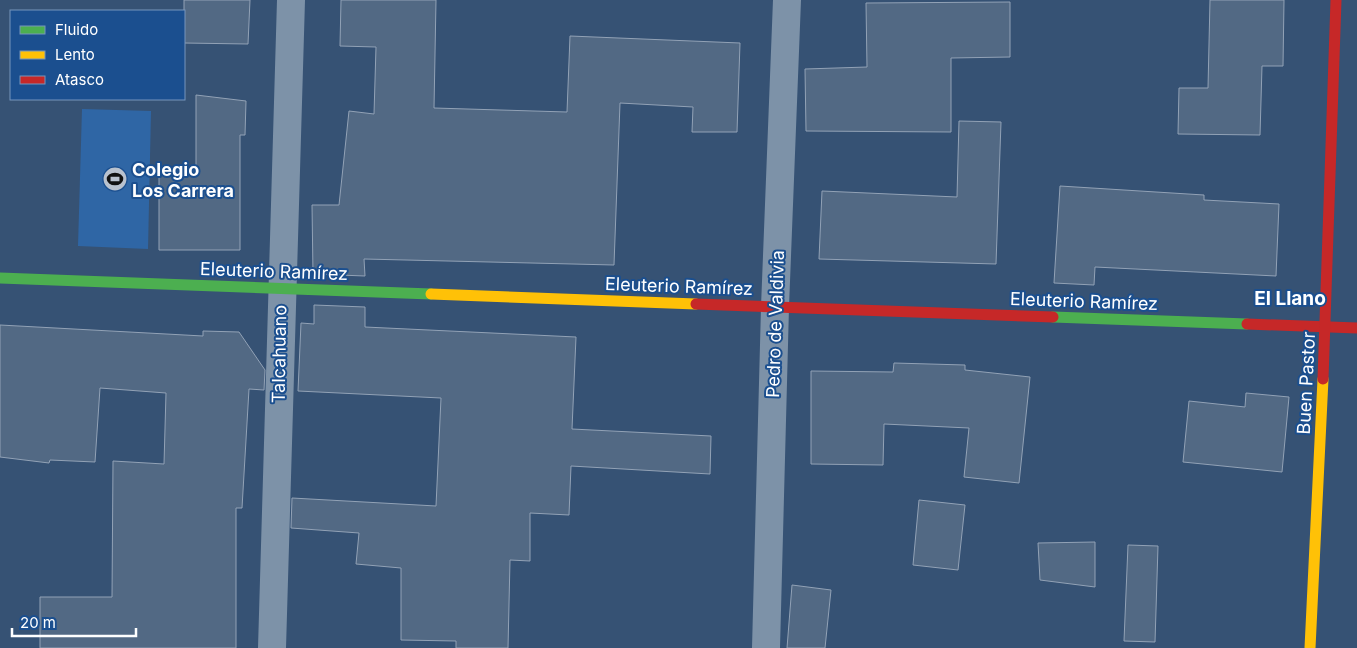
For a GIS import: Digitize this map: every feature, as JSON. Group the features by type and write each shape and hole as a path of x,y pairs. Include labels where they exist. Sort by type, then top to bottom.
{"street":[{"name":"Talcahuano","path":"272,648 281,289 291,0"},
{"name":"Pedro de Valdivia","path":"766,648 775,307 787,0"},
{"name":"Buen Pastor","path":"1310,648 1326,327 1336,0"},
{"name":"Eleuterio Ramírez","path":"0,278 1357,328"}],"shaded area":[{"name":"Colegio Los Carrera","path":"82,109 151,111 148,249 78,246"}],"building":[{"path":"184,0 250,0 248,44 185,43"},
{"path":"341,0 436,0 434,108 567,112 570,36 740,43 737,132 692,132 693,107 620,103 614,265 364,259 365,276 313,274 312,205 339,205 349,111 374,114 376,47 340,46"},
{"path":"1210,0 1284,0 1283,66 1262,66 1260,135 1178,134 1179,88 1208,88"},
{"path":"1010,2 1010,57 951,58 951,132 806,131 805,69 867,67 866,3"},
{"path":"196,95 246,101 245,135 240,135 240,250 159,250 159,170 196,171"},
{"path":"959,121 1001,122 996,264 819,259 822,191 957,197"},
{"path":"1060,186 1204,195 1204,200 1279,204 1276,276 1095,267 1094,285 1054,283"},
{"path":"314,305 365,307 365,327 576,337 572,429 711,436 710,474 571,466 569,515 530,513 530,561 510,560 508,648 456,648 456,641 401,640 401,568 356,564 359,533 291,528 292,498 436,506 441,398 298,391 301,323 314,324"},
{"path":"0,325 203,336 203,331 239,332 265,370 264,390 249,389 242,508 236,508 236,648 40,648 40,597 112,597 113,461 164,464 166,393 100,388 95,462 50,460 49,463 0,457"},
{"path":"894,363 965,365 965,370 1030,377 1019,483 964,477 969,428 884,424 883,465 811,464 811,371 893,372"},
{"path":"1246,393 1289,397 1282,472 1183,462 1189,401 1245,407"},
{"path":"919,500 965,505 958,570 913,565"},
{"path":"1095,542 1095,587 1040,580 1038,543"},
{"path":"1128,545 1158,546 1155,642 1124,641"},
{"path":"792,585 831,590 825,648 787,648"}],"traffic: fast":[{"path":"0,278 431,294"},
{"path":"1053,317 1247,324"}],"traffic: slow":[{"path":"431,294 696,304"},
{"path":"1310,648 1323,379"}],"traffic: jam":[{"path":"1323,379 1336,0"},
{"path":"696,304 1053,317"},
{"path":"1247,324 1357,328"}],"place":[{"name":"Colegio Los Carrera","path":"115,179"}],"district":[{"name":"El Llano","path":"1290,298"}]}
